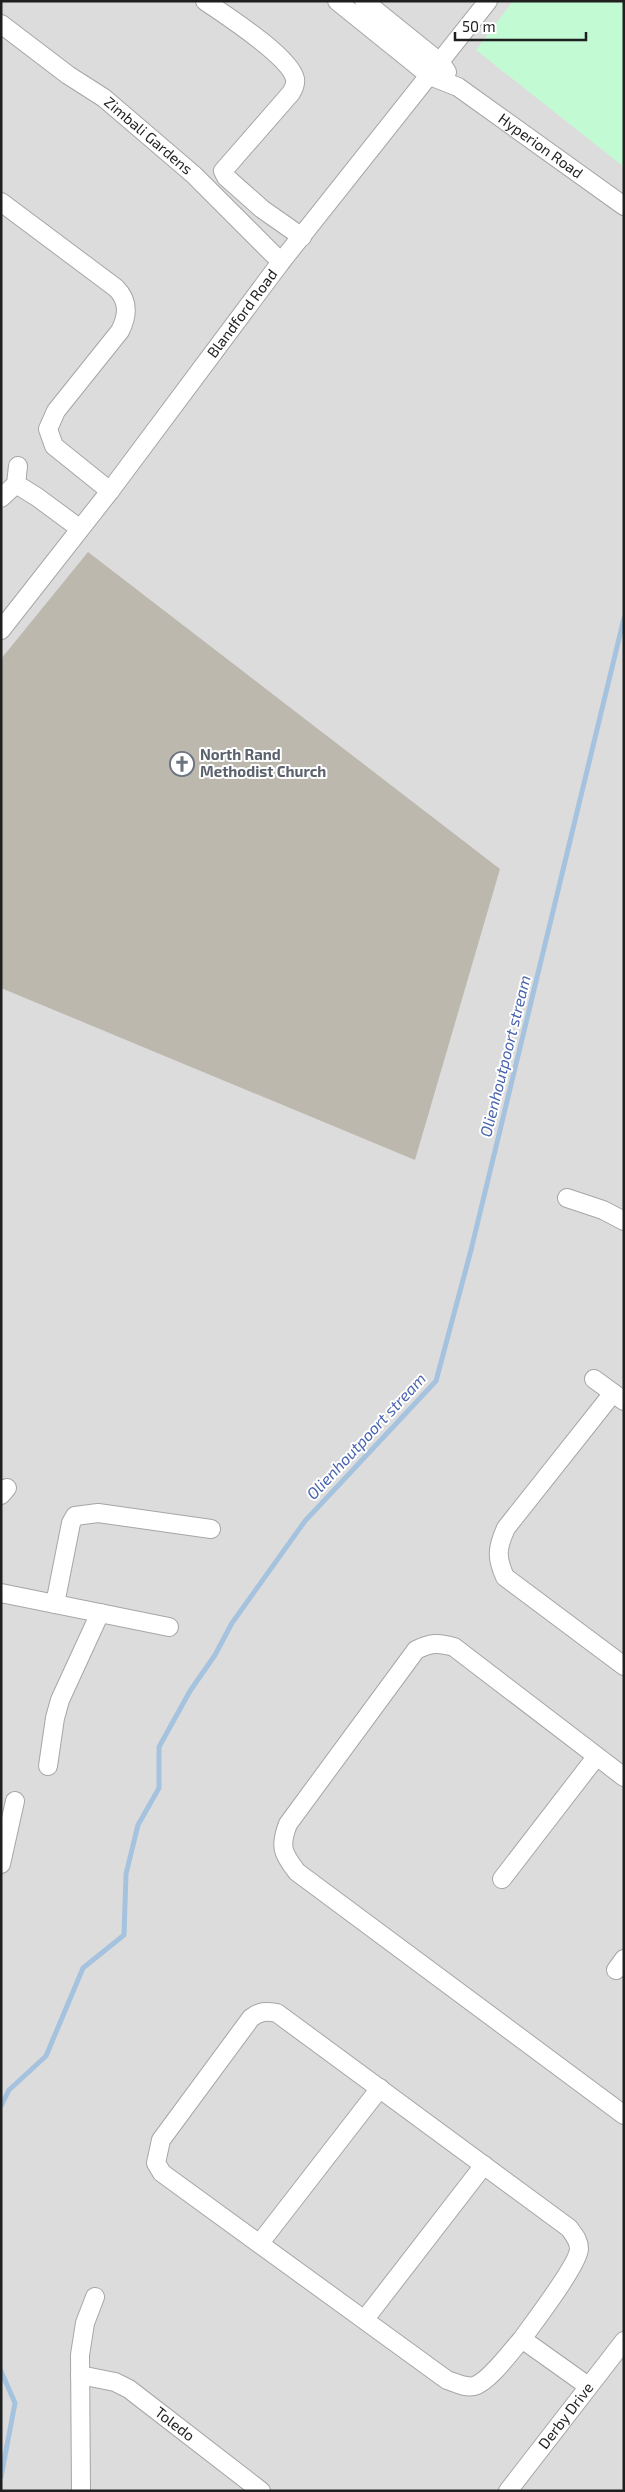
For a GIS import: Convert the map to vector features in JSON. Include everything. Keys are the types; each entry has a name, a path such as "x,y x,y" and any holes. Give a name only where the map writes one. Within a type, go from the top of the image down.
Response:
{"street":[{"path":"205,1 277,54 293,73 296,81 291,93 223,171 226,177 262,209 302,237"},
{"name":"Hyperion Road","path":"337,1 624,206"},
{"name":"Hyperion Road","path":"364,1 435,70"},
{"name":"Blandford Road","path":"1,630 79,528 110,491 282,262 488,1"},
{"name":"Zimbali Gardens","path":"1,24 68,75 104,98 194,175 282,262"},
{"path":"1,202 116,288 125,301 126,315 120,331 56,410 48,429 54,446 110,491"},
{"path":"1,498 16,484 18,466"},
{"path":"16,484 38,497 79,528"},
{"path":"567,1198 621,1213"},
{"path":"594,1379 618,1397 506,1528 499,1543 498,1562 505,1577 624,1666"},
{"path":"55,1604 70,1523 75,1516 98,1513 211,1529"},
{"path":"1,1593 169,1627"},
{"path":"48,1766 54,1718 60,1700 100,1613"},
{"path":"624,1777 454,1647 442,1643 430,1643 416,1650 288,1824 282,1840 285,1857 298,1872 624,2115"},
{"path":"502,1879 596,1757"},
{"path":"2,1862 15,1801"},
{"path":"267,2011 277,2013 484,2165 569,2228 578,2240 579,2251 572,2265 522,2339 484,2381 474,2386 460,2385 447,2380 260,2243 169,2180 156,2163 161,2140 250,2018 258,2013 267,2011"},
{"path":"260,2243 380,2088"},
{"path":"365,2319 484,2165"},
{"path":"81,2491 80,2375 82,2339 95,2297"},
{"path":"522,2339 588,2386"},
{"name":"Derby Drive","path":"508,2491 624,2341"},
{"name":"Toledo","path":"80,2375 115,2382 129,2389 261,2491"}],"shaded area":[{"path":"1,1 624,1 624,2491 1,2491"}],"green space":[{"path":"513,1 624,1 624,167 476,50"}],"building":[{"name":"North Rand Methodist Church","path":"88,552 500,869 415,1160 1,988 1,659"}],"waterway":[{"name":"Olienhoutpoort stream","path":"1,2106 9,2090 46,2056 83,1968 124,1935 126,1874 138,1825 159,1788 159,1747 190,1691 215,1655 232,1623 305,1521 436,1381 471,1250 624,618"},
{"name":"Olienhoutpoort stream","path":"1,2371 15,2403 1,2477"}],"place":[{"name":"North Rand Methodist Church","path":"182,764"}]}
